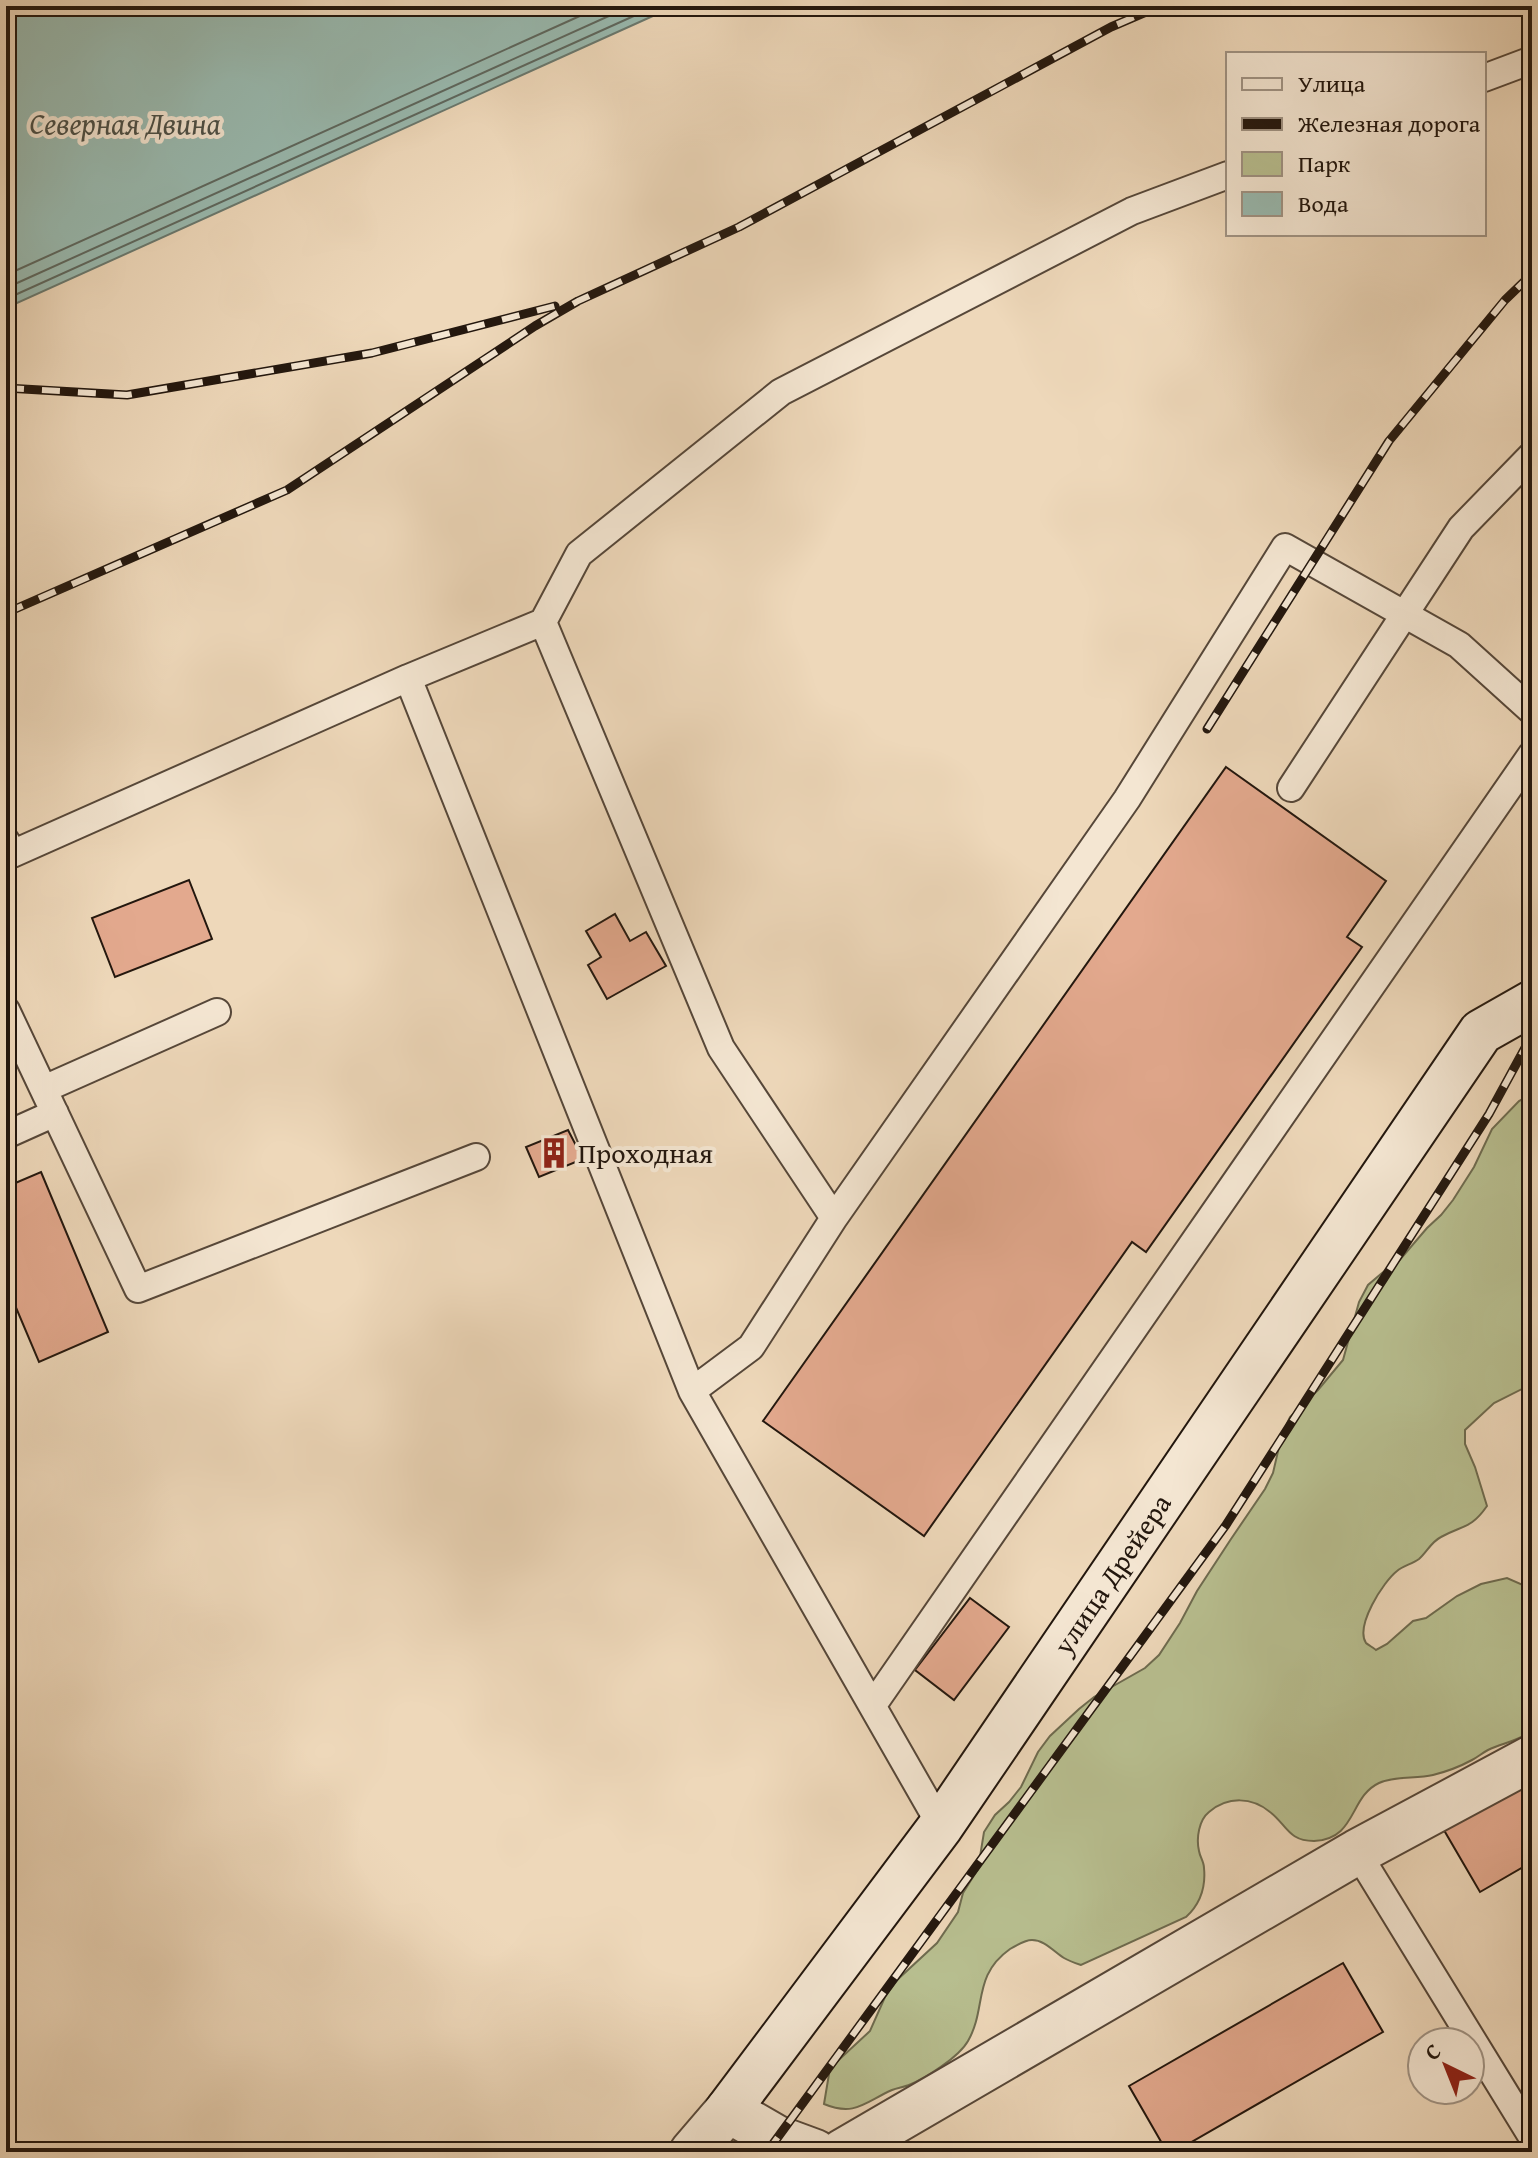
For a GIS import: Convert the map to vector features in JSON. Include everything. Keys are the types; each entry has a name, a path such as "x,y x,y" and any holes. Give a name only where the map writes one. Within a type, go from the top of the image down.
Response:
{"street":[{"name":"улица Дрейера","path":"692,2152 728,2110 941,1826 1481,1032 1532,1003"},
{"path":"842,2152 1357,1852 1532,1758"},
{"path":"728,2110 777,2138 815,2152"}],"lane":[{"path":"1486,77 1532,60"},
{"path":"8,851 543,622 579,554 781,392 1132,211 1226,176"},
{"path":"1291,788 1461,528 1532,455"},
{"path":"692,1391 751,1347 834,1218 1127,799 1285,547 1459,645 1532,711"},
{"path":"543,622 721,1048 834,1218"},
{"path":"408,678 692,1391 941,1826"},
{"path":"873,1705 1532,754"},
{"path":"6,1010 138,1289 476,1157"},
{"path":"44,1089 217,1012"},
{"path":"6,1135 55,1113"},
{"path":"1357,1852 1532,2137"}],"green space":[{"path":"1532,1094 1532,1384 1494,1403 1465,1430 1465,1444 1487,1506 1471,1523 1438,1539 1419,1559 1399,1569 1391,1577 1372,1605 1364,1635 1366,1643 1376,1650 1413,1621 1426,1618 1457,1596 1481,1584 1507,1578 1532,1589 1532,1731 1448,1771 1379,1783 1369,1789 1346,1825 1328,1839 1314,1841 1299,1838 1256,1803 1240,1800 1216,1807 1206,1815 1199,1830 1198,1846 1204,1866 1203,1889 1195,1907 1186,1917 1081,1965 1037,1941 1029,1940 1017,1945 998,1959 990,1970 974,2029 964,2047 950,2060 916,2082 860,2106 844,2109 824,2104 830,2068 870,2031 896,1981 937,1943 958,1912 963,1893 978,1869 984,1832 1021,1787 1038,1752 1079,1709 1145,1668 1159,1655 1197,1591 1265,1489 1290,1417 1343,1360 1359,1302 1368,1285 1398,1262 1441,1215 1474,1167 1492,1129 1519,1101"}],"water":[{"name":"Северная Двина","path":"6,6 675,6 6,308"}],"building":[{"path":"1226,767 1386,881 1347,937 1362,947 1146,1252 1132,1242 924,1536 763,1421"},
{"path":"189,880 212,939 115,977 92,918"},
{"path":"615,914 630,941 646,932 666,966 607,999 588,965 601,957 586,931"},
{"name":"Проходная","path":"568,1130 583,1159 539,1177 526,1147"},
{"path":"41,1172 108,1332 39,1362 6,1284 6,1187"},
{"path":"970,1598 1009,1627 954,1700 915,1670"},
{"path":"1532,1773 1532,1862 1480,1892 1441,1825"},
{"path":"1343,1963 1383,2032 1174,2152 1167,2152 1129,2086"}],"railway":[{"path":"6,613 287,490 535,326 578,301 739,227 1111,27 1160,6"},
{"path":"1207,729 1389,441 1505,300 1532,274"},
{"path":"6,388 127,395 372,353 555,306"},
{"path":"767,2152 1226,1525 1489,1114 1532,1035"}],"place":[{"name":"Проходная","path":"554,1153"}]}
